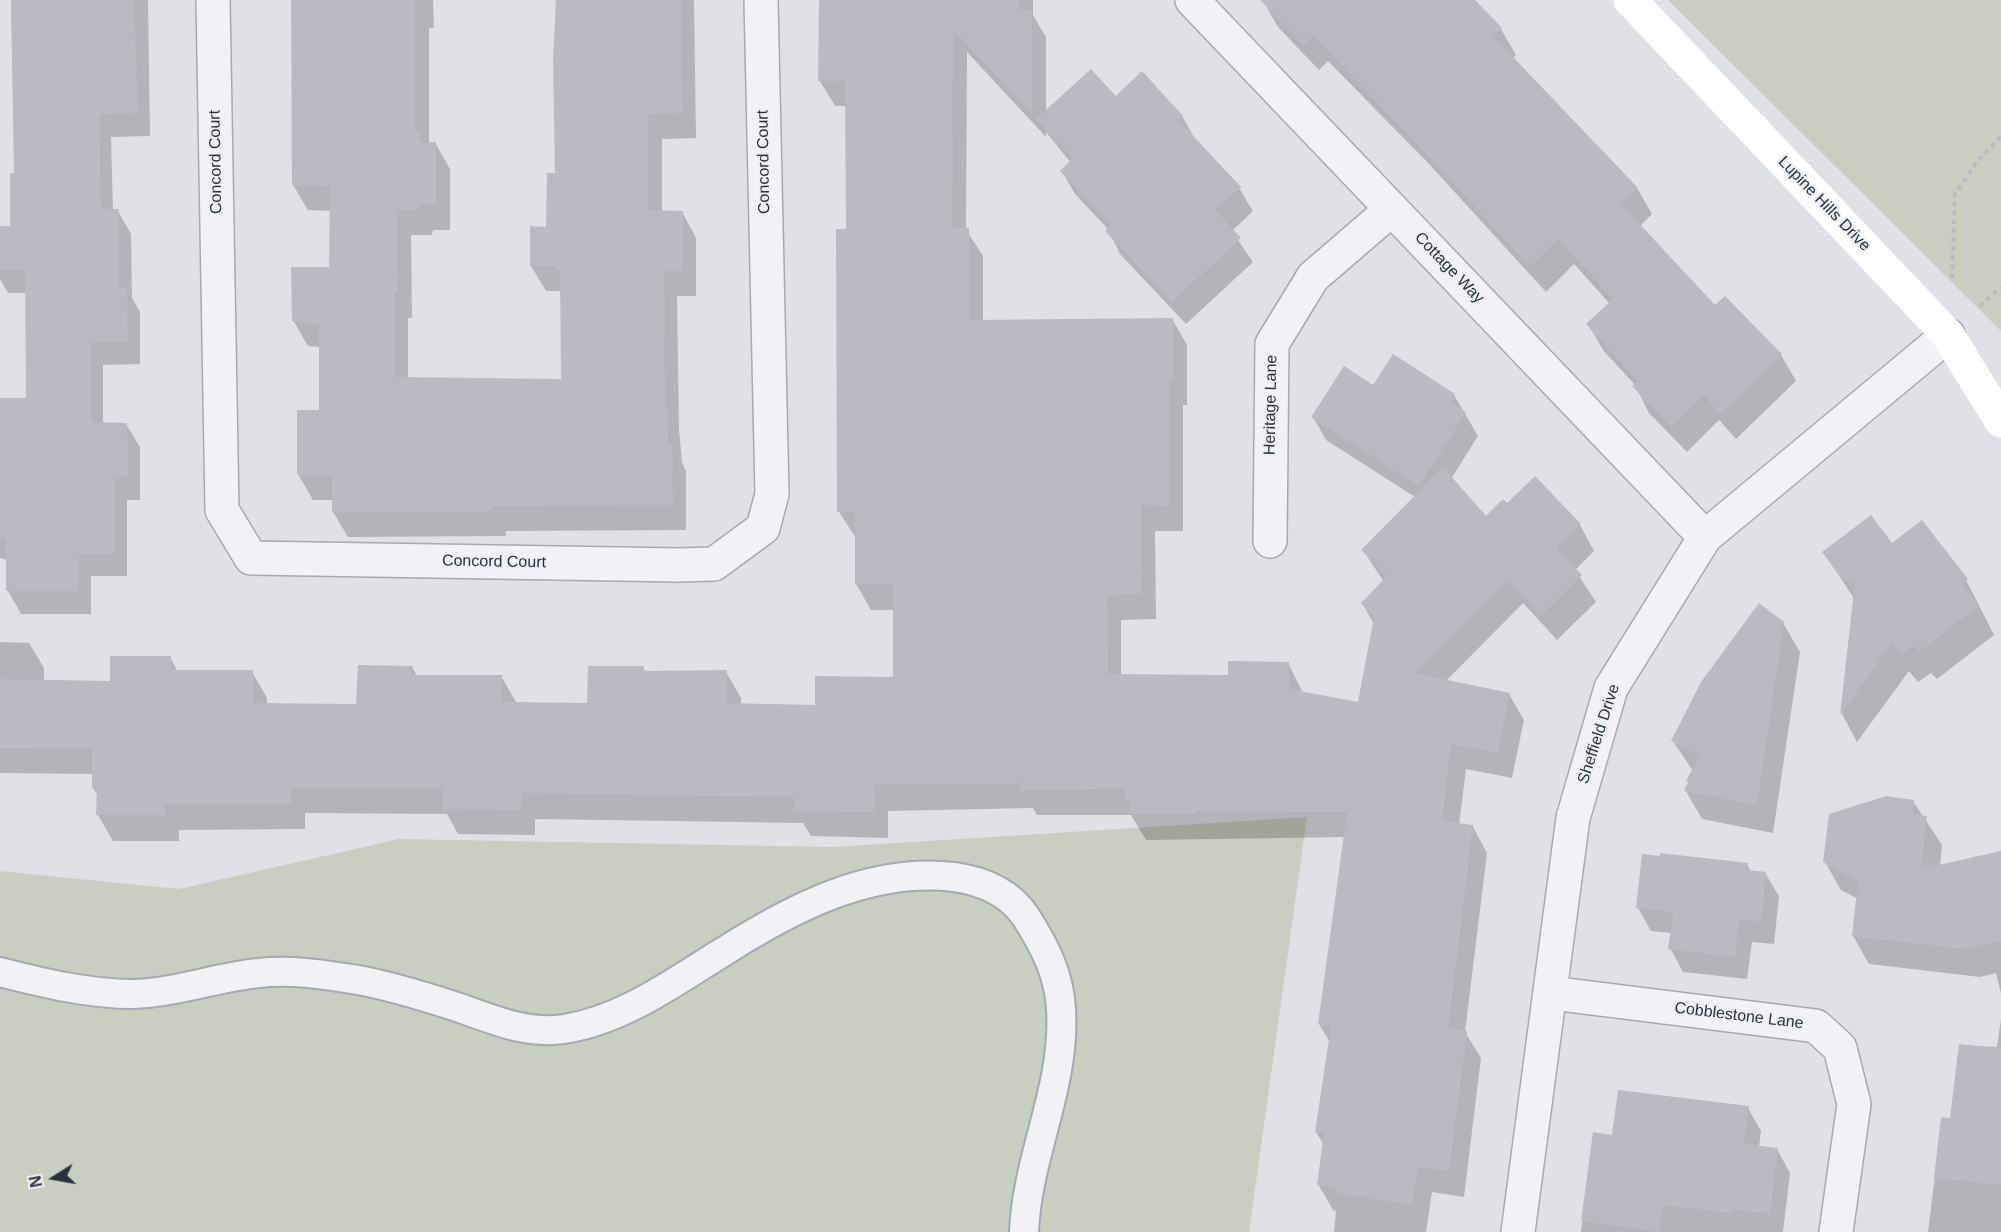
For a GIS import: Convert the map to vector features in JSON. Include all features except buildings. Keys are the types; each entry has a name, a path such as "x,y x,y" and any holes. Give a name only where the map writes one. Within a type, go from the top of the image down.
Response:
{"street":[{"name":"Concord Court","path":"213,0 222,510 251,558 679,565 714,564 763,528 772,494 760,0"},
{"name":"Cottage Way","path":"1192,0 1705,537"},
{"name":"Lupine Hills Drive","path":"1630,0 1948,335 2001,421"},
{"name":"Heritage Lane","path":"1270,541 1272,344 1313,277 1392,209"},
{"name":"Sheffield Drive","path":"1518,1232 1573,818 1611,688 1705,537 1948,335"},
{"name":"Cobblestone Lane","path":"1551,993 1816,1026 1840,1048 1854,1104 1836,1232"}],"lane":[{"path":"0,972 83,989 130,994 150,993 262,972 305,973 404,990 531,1030 564,1029 599,1020 645,1000 757,931 848,888 892,877 928,874 966,879 996,889 1020,907 1042,943 1059,979 1062,1012 1057,1080 1028,1186 1024,1232"}],"path":[{"path":"1948,335 1955,194 1977,162 2001,136"}],"green space":[{"path":"1668,0 2001,0 2001,331"},
{"path":"1307,817 1249,1232 0,1232 0,871 179,889 399,839 833,847"}]}
